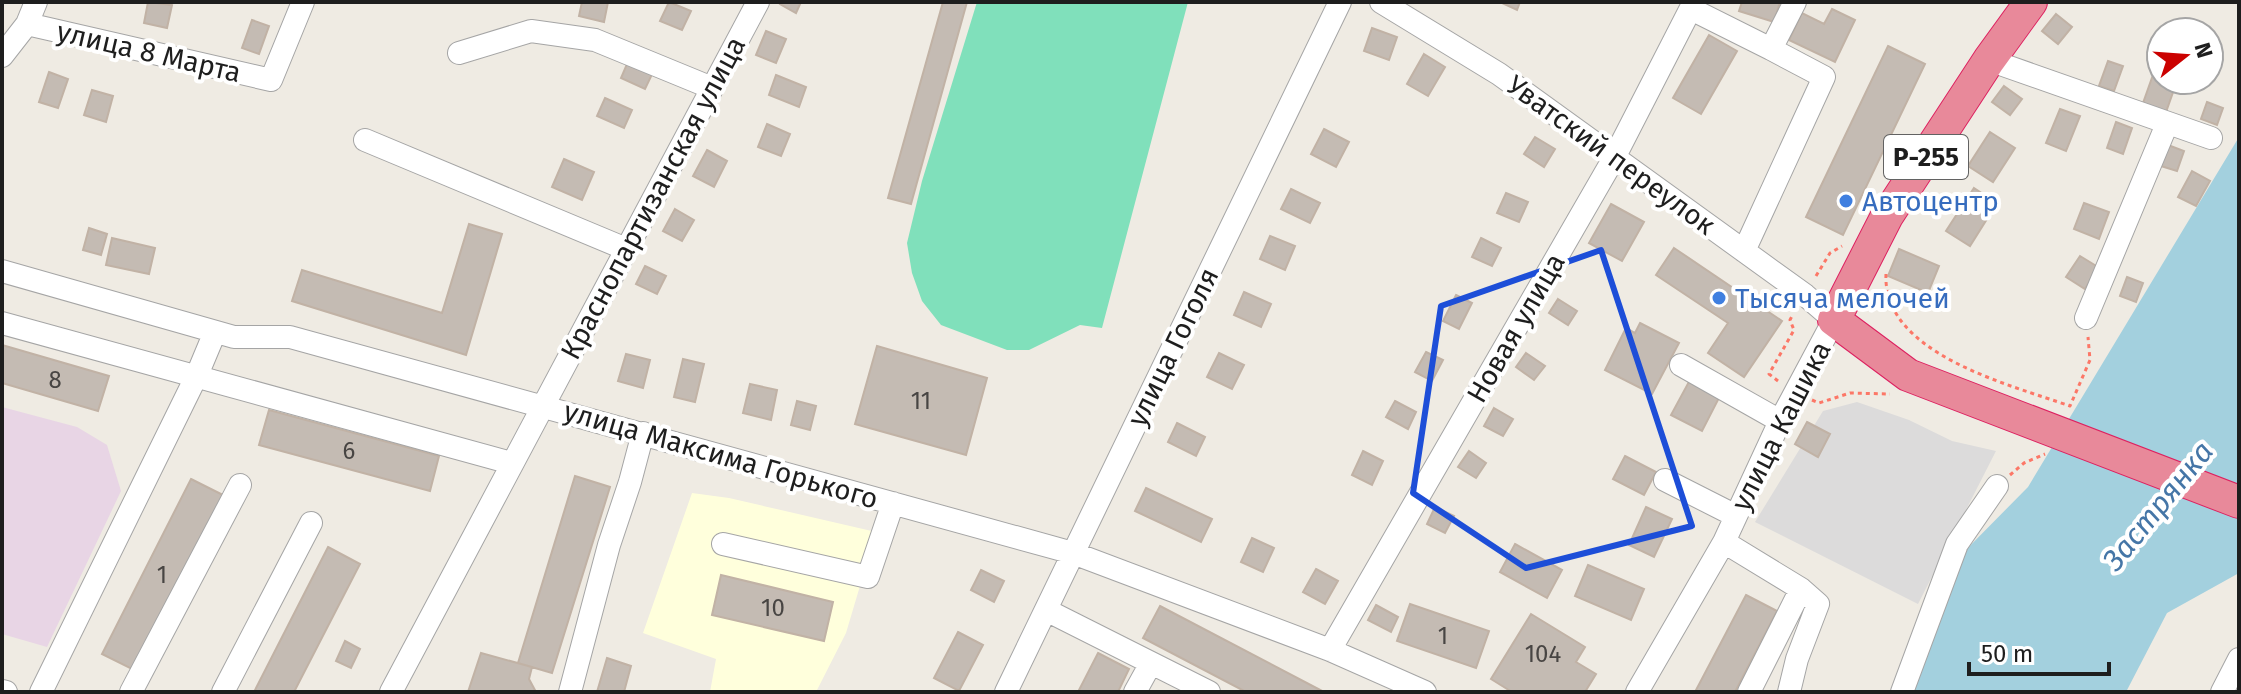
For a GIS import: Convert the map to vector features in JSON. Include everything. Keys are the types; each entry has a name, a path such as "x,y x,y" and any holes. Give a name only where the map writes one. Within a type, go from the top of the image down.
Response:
{"highway":[{"name":"улица Кашика","path":"1834,320 1887,216 1989,60 2031,2"},
{"path":"1834,320 1908,375 2239,502"}],"street":[{"path":"2,56 27,24 36,2"},
{"name":"улица 8 Марта","path":"27,24 271,80 303,2"},
{"name":"Краснопартизанская улица","path":"391,692 758,2"},
{"name":"улица Гоголя","path":"1006,692 1340,2"},
{"name":"Уватский переулок","path":"1381,2 1499,74 1834,320"},
{"path":"1771,49 1795,2"},
{"path":"1692,6 1824,77 1744,251"},
{"name":"Новая улица","path":"1330,650 1614,158 1692,6"},
{"path":"459,53 531,31 595,40 712,88"},
{"path":"1989,60 2211,138"},
{"path":"2086,318 2167,124"},
{"path":"365,140 626,249"},
{"name":"улица Максима Горького","path":"2,271 234,337 290,337 1073,553 1330,650 1386,684 1425,692"},
{"name":"улица Кашика","path":"1637,692 1724,542 1780,421 1834,320"},
{"path":"2,323 511,463"},
{"path":"41,692 197,375 215,332"},
{"path":"1681,365 1780,421"},
{"path":"570,692 643,433"},
{"path":"1665,480 1736,516"},
{"path":"131,692 240,485"},
{"path":"1902,692 1957,544 1997,486"},
{"path":"723,544 868,577 893,503"},
{"path":"223,692 311,523"},
{"path":"1724,542 1801,589 1818,604 1797,659 1789,692"},
{"path":"1749,692 1801,589"},
{"path":"1046,610 1209,692"},
{"path":"2222,692 2239,659"},
{"path":"1135,692 1151,663"}],"path":[{"path":"1871,245 1887,252 1885,290 1894,314 1919,342 1982,374 2070,406 2090,360 2086,318"},
{"path":"1771,377 1819,403 1850,393 1891,394"},
{"path":"2024,463 2052,451"}],"highlighted area":[{"path":"1601,250 1692,526 1526,568 1413,493 1441,306"}],"shaded area":[{"path":"1857,402 1909,420 1952,441 1996,451 1918,604 1755,522 1823,411"},
{"path":"2,407 77,427 107,445 121,491 47,647 2,634"},
{"path":"692,493 729,498 876,532 846,633 816,692 710,692 716,659 643,633"}],"green space":[{"path":"977,2 1188,2 1102,328 1080,325 1029,350 1007,350 941,325 922,301 912,273 907,243 922,181"}],"water":[{"name":"Застрянка","path":"2239,137 2239,573 2167,613 2126,692 1906,692 1950,566 2028,487"}],"building":[{"path":"148,2 172,5 167,28 144,23"},
{"path":"582,2 608,2 604,22 579,16"},
{"path":"669,2 691,11 682,30 660,21"},
{"path":"781,2 801,2 796,13"},
{"path":"943,2 967,2 911,204 888,198"},
{"path":"1500,2 1520,2 1517,10"},
{"path":"1742,2 1780,2 1774,22 1739,11"},
{"path":"1832,9 1855,20 1835,62 1789,40 1802,13 1824,24"},
{"path":"2056,14 2072,27 2058,44 2042,31"},
{"path":"252,20 269,26 259,54 242,48"},
{"path":"1372,28 1397,37 1389,60 1364,51"},
{"path":"766,31 786,39 776,63 756,55"},
{"path":"1709,35 1737,51 1701,114 1673,98"},
{"path":"1888,46 1925,64 1843,235 1806,217"},
{"path":"1424,54 1445,67 1428,96 1407,84"},
{"path":"630,57 655,68 645,89 621,78"},
{"path":"2108,61 2123,66 2114,91 2099,86"},
{"path":"49,72 68,79 58,108 39,102"},
{"path":"776,75 806,87 799,107 769,95"},
{"path":"2004,86 2022,99 2010,115 1992,102"},
{"path":"92,90 113,96 106,122 84,115"},
{"path":"2146,96 2172,96 2165,115 2142,106"},
{"path":"605,98 632,110 624,128 597,116"},
{"path":"2207,102 2223,108 2217,125 2201,119"},
{"path":"2060,109 2080,116 2066,151 2046,143"},
{"path":"2116,122 2132,128 2123,154 2107,148"},
{"path":"767,124 790,134 781,156 758,147"},
{"path":"1324,129 1349,142 1336,167 1311,154"},
{"path":"1990,132 2015,148 1993,182 1968,166"},
{"path":"1535,137 1555,149 1544,167 1524,154"},
{"path":"2168,145 2184,151 2177,171 2161,166"},
{"path":"707,150 727,161 714,187 693,176"},
{"path":"564,159 594,172 582,200 552,187"},
{"path":"2192,171 2210,181 2196,206 2178,197"},
{"path":"1974,188 1997,203 1970,246 1946,231"},
{"path":"1291,189 1320,203 1310,223 1281,209"},
{"path":"1506,193 1528,202 1519,222 1497,213"},
{"path":"2084,203 2109,212 2099,239 2074,229"},
{"path":"1611,204 1644,222 1622,261 1589,243"},
{"path":"675,209 694,220 682,241 663,231"},
{"path":"469,224 502,234 466,355 292,301 302,270 442,313"},
{"path":"89,228 107,234 101,255 83,250"},
{"path":"1270,236 1295,246 1285,270 1260,259"},
{"path":"112,238 155,248 149,274 106,265"},
{"path":"1481,238 1501,248 1492,266 1472,257"},
{"name":"Тысяча мелочей","path":"1674,248 1782,321 1744,377 1708,353 1728,323 1656,275"},
{"path":"1899,249 1939,266 1928,293 1888,276"},
{"path":"2080,256 2098,267 2085,289 2066,277"},
{"path":"645,266 666,276 657,294 636,284"},
{"path":"2127,277 2143,283 2136,302 2120,296"},
{"path":"1244,292 1271,304 1261,327 1234,315"},
{"path":"1456,295 1472,303 1459,329 1443,321"},
{"path":"1558,299 1577,311 1568,325 1549,313"},
{"path":"1640,323 1679,343 1652,394 1605,370 1626,328 1635,333"},
{"path":"2,345 109,376 98,411 2,383"},
{"path":"877,346 987,378 966,455 855,424"},
{"path":"1426,352 1443,360 1432,381 1415,372"},
{"path":"1219,353 1244,365 1232,389 1207,377"},
{"path":"1526,353 1545,366 1534,380 1516,367"},
{"path":"626,354 650,360 643,388 618,381"},
{"path":"683,359 704,364 695,402 674,397"},
{"path":"1691,378 1721,394 1702,431 1671,415"},
{"path":"750,384 777,390 771,420 743,413"},
{"path":"797,401 816,406 810,430 791,425"},
{"path":"1395,401 1416,412 1408,429 1386,417"},
{"path":"1494,408 1513,419 1503,436 1484,426"},
{"path":"269,410 439,456 430,491 259,445"},
{"path":"1807,422 1830,434 1818,457 1795,444"},
{"path":"1177,423 1205,437 1196,456 1168,442"},
{"path":"1363,451 1383,461 1372,485 1352,475"},
{"path":"1469,451 1486,463 1476,478 1458,467"},
{"path":"1625,456 1656,472 1644,495 1613,479"},
{"path":"575,476 610,487 552,673 518,663"},
{"path":"191,479 223,495 134,670 102,654"},
{"path":"1146,488 1212,519 1201,542 1135,511"},
{"path":"1435,507 1454,516 1445,533 1427,524"},
{"path":"1646,507 1672,519 1654,557 1629,545"},
{"path":"1252,538 1274,548 1263,572 1241,562"},
{"path":"1515,544 1562,570 1547,598 1500,572"},
{"path":"328,547 360,564 294,692 254,692"},
{"path":"1588,565 1644,589 1631,620 1575,596"},
{"path":"1316,569 1338,581 1325,604 1303,592"},
{"path":"981,570 1004,581 994,602 971,590"},
{"path":"721,575 833,602 824,641 712,615"},
{"path":"1746,595 1777,611 1735,692 1695,692"},
{"path":"1410,604 1489,631 1476,668 1397,641"},
{"path":"1376,605 1398,617 1391,632 1368,620"},
{"path":"1160,606 1324,692 1246,692 1143,638"},
{"path":"1531,614 1585,647 1576,662 1596,674 1585,692 1512,692 1491,679"},
{"path":"958,632 983,645 959,691 934,678"},
{"path":"345,641 360,649 351,668 336,661"},
{"path":"481,653 532,667 529,679 536,692 468,692"},
{"path":"1098,653 1129,669 1118,692 1078,692"},
{"path":"607,658 631,666 624,692 597,692"}],"place":[{"name":"Автоцентр","path":"1846,201"},
{"name":"Тысяча мелочей","path":"1719,298"}]}
